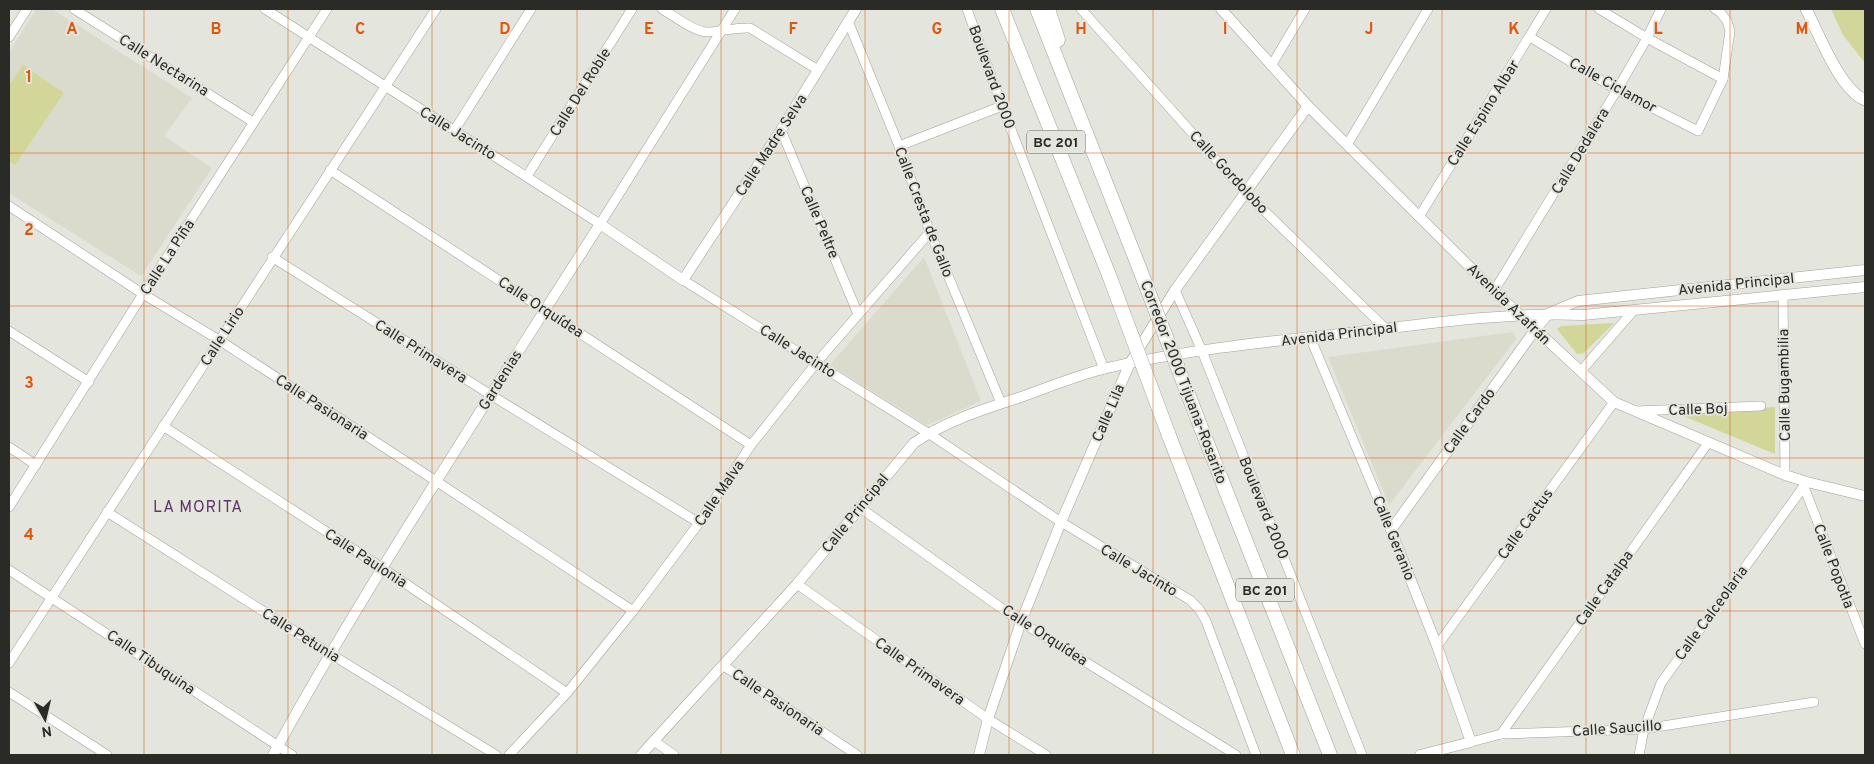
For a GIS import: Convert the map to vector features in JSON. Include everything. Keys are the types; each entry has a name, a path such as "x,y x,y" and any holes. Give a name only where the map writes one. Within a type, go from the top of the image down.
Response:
{"highway":[{"name":"Corredor 2000 Tijuana-Rosarito","path":"1002,9 1109,274 1292,755"},
{"name":"Corredor 2000 Tijuana-Rosarito","path":"1037,9 1330,755"},
{"path":"1048,9 1058,38 1062,70"}],"main road":[{"path":"1806,9 1840,77 1857,96 1865,100"}],"street":[{"path":"9,37 27,9"},
{"name":"Calle Nectarina","path":"74,9 254,122"},
{"name":"Calle Jacinto","path":"266,9 385,87 527,176 683,280 928,433 1061,522 1190,600 1206,621 1256,755"},
{"name":"Calle La Piña","path":"9,507 143,294 327,9"},
{"name":"Calle Lirio","path":"9,664 272,257 436,9"},
{"path":"454,131 532,9"},
{"name":"Calle Del Roble","path":"527,176 632,9"},
{"path":"662,9 698,30 706,32 737,27 750,28 818,70"},
{"name":"Gardenias","path":"275,751 329,653 381,567 735,9"},
{"name":"Calle Madre Selva","path":"683,280 781,130 856,9"},
{"name":"Boulevard 2000","path":"967,9 1002,106 1104,369"},
{"name":"Calle Gordolobo","path":"1081,9 1245,192 1385,328"},
{"name":"Avenida Azafrán","path":"1221,9 1308,106 1494,291 1614,402 1806,485 1865,496"},
{"path":"1271,66 1305,9"},
{"path":"1347,145 1428,9"},
{"name":"Calle Espino Albar","path":"1419,217 1546,9"},
{"path":"1599,9 1647,38 1723,79 1730,31 1727,21 1720,12 1714,9"},
{"name":"Calle Dedalera","path":"1494,291 1617,90 1647,38 1661,9"},
{"name":"Calle Cresta de Gallo","path":"848,21 899,146 930,232 1001,404"},
{"name":"Calle Ciclamor","path":"1530,37 1617,90 1698,131 1723,79"},
{"path":"899,146 1002,106"},
{"name":"Calle Lila","path":"978,755 988,719 1021,622 1061,522 1130,363 1175,290 1308,106"},
{"name":"Calle Peltre","path":"781,130 858,314"},
{"name":"Calle Orquídea","path":"330,170 751,445"},
{"name":"Calle Pasionaria","path":"9,206 436,481 632,611"},
{"name":"Calle Malva","path":"509,755 567,693 632,611 699,523 751,445 817,362 930,232"},
{"name":"Calle Primavera","path":"272,257 699,523"},
{"name":"Avenida Principal","path":"1549,313 1578,302 1865,270"},
{"name":"Avenida Principal","path":"1130,363 1202,351 1385,328 1549,313 1583,315 1865,287"},
{"name":"Boulevard 2000","path":"1175,290 1202,351 1362,755"},
{"name":"Calle Bugambilia","path":"1783,296 1785,475"},
{"path":"1581,371 1634,310"},
{"name":"Calle Cardo","path":"1391,530 1549,313"},
{"path":"9,331 89,382"},
{"name":"Calle Geranio","path":"1310,337 1391,530 1437,646 1471,742"},
{"name":"Calle Principal","path":"641,755 797,584 914,443 928,433 1001,404 1104,369 1130,363"},
{"name":"Calle Cactus","path":"1437,646 1614,402"},
{"name":"Calle Boj","path":"1636,412 1761,406"},
{"name":"Calle Paulonia","path":"163,426 381,567 567,693"},
{"name":"Calle Catalpa","path":"1501,734 1708,443"},
{"path":"9,447 36,465"},
{"name":"Calle Popotla","path":"1806,485 1865,644"},
{"name":"Calle Calceolaria","path":"1639,755 1644,728 1661,683 1806,485"},
{"name":"Calle Orquídea","path":"859,507 1021,622 1236,755"},
{"name":"Calle Petunia","path":"107,512 329,653 496,755"},
{"name":"Calle Tibuquina","path":"9,570 53,597 275,751 292,755"},
{"name":"Calle Primavera","path":"797,584 988,719 1046,755"},
{"name":"Calle Pasionaria","path":"724,666 857,755"},
{"path":"9,692 108,755"},
{"name":"Calle Saucillo","path":"1420,755 1501,734 1644,728 1814,702"},
{"path":"654,741 674,755"}],"shaded area":[{"path":"36,9 52,9 192,98 164,136 212,168 141,276 9,193 9,53"},
{"path":"924,257 981,401 927,425 830,365"},
{"path":"1513,332 1516,339 1389,505 1328,357"}],"green space":[{"path":"1831,9 1865,9 1865,63 1843,35"},
{"path":"23,65 64,93 15,165 9,161 9,85"},
{"path":"1614,323 1584,353 1577,354 1557,329 1561,326"},
{"path":"1775,407 1775,454 1676,413"}],"district":[{"name":"LA MORITA","path":"198,506"}]}
